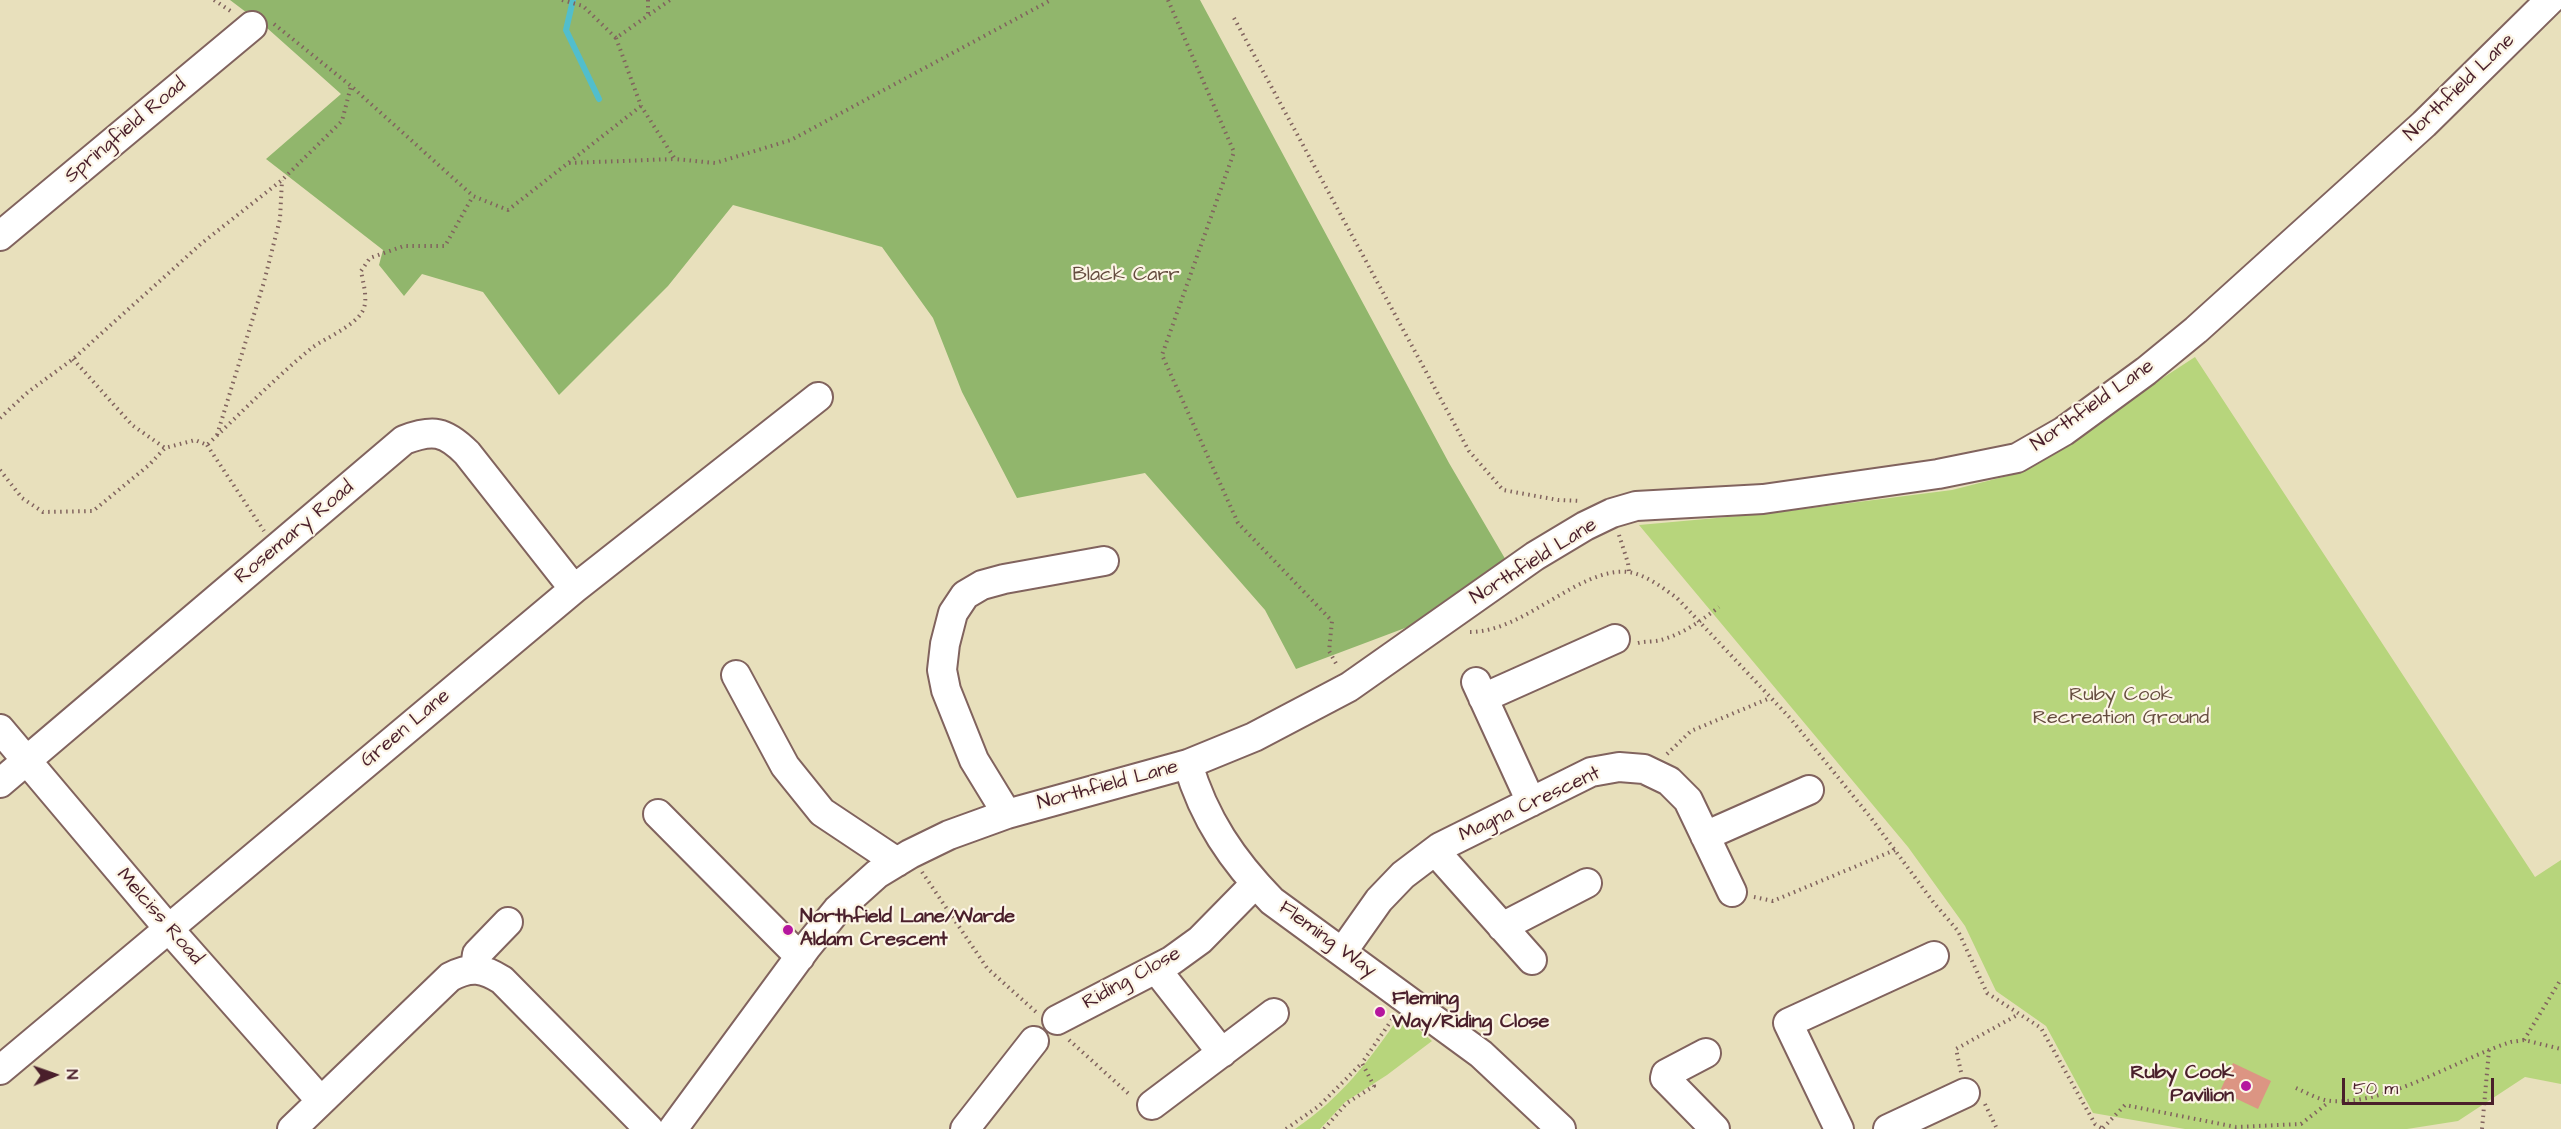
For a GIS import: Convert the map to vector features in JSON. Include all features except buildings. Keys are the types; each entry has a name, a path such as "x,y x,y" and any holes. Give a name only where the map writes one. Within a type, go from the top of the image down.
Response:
{"street":[{"name":"Northfield Lane","path":"673,1129 837,910 877,874 903,858 949,835 1007,814 1188,764 1254,737 1349,687 1535,556 1585,526 1612,513 1636,506 1763,500 1938,474 2017,458 2064,431 2146,371 2196,330 2424,124 2550,0"},
{"name":"Springfield Road","path":"0,236 252,26"},
{"name":"Green Lane","path":"0,1070 574,589 818,397"},
{"name":"Rosemary Road","path":"0,783 404,440 422,434 439,433 455,441 467,453 574,589"},
{"path":"1007,814 974,760 945,690 942,670 945,644 953,613 965,596 982,585 1104,561"},
{"path":"1531,801 1479,690 1615,639"},
{"path":"736,675 785,766 822,812 903,858"},
{"name":"Melciss Road","path":"0,729 168,928 321,1101"},
{"name":"Fleming Way","path":"1188,764 1198,798 1214,827 1255,884 1272,901 1481,1053 1562,1129"},
{"name":"Magna Crescent","path":"1343,951 1379,900 1403,875 1435,851 1468,832 1591,772 1619,767 1650,771 1669,780 1688,800 1732,892"},
{"path":"1706,836 1809,790"},
{"path":"658,814 800,957"},
{"path":"1435,851 1532,960"},
{"path":"1502,927 1587,883"},
{"name":"Riding Close","path":"1049,1028 1171,961 1200,940 1255,884"},
{"path":"475,968 477,954 508,922"},
{"path":"1839,1129 1788,1023 1934,956"},
{"path":"292,1129 450,977 475,968 488,971 502,980 649,1129"},
{"path":"1156,969 1222,1053"},
{"path":"1144,1103 1222,1053 1274,1013"},
{"path":"965,1129 1049,1028"},
{"path":"1706,1053 1666,1074 1665,1078 1715,1129"},
{"path":"1888,1129 1965,1093"}],"path":[{"path":"562,0 583,6 616,38 641,106 675,159"},
{"path":"648,0 648,15"},
{"path":"616,38 670,0"},
{"path":"568,163 675,159 715,163 791,140 1051,0"},
{"path":"1168,0 1234,152 1162,355 1238,523 1332,621 1329,651 1349,687"},
{"path":"1234,18 1470,451 1503,490 1558,500 1608,504 1629,572"},
{"path":"252,26 273,23 351,86 473,196 508,210 641,106"},
{"path":"0,418 28,392 73,359 202,243 282,180 342,121 351,86"},
{"path":"217,435 236,378 275,240 280,219 282,180"},
{"path":"207,445 315,346 338,333 362,312 365,297 361,271 370,258 404,246 445,246 473,196"},
{"path":"73,359 132,424 165,448"},
{"path":"0,470 22,498 43,512 93,511 149,465 165,448 195,440 207,445 276,549"},
{"path":"1615,639 1630,646 1649,640 1660,640 1699,623 1719,607"},
{"path":"1650,771 1691,731 1770,698"},
{"path":"1732,892 1773,901 1895,850"},
{"path":"903,858 987,968 1049,1028 1144,1103"},
{"path":"2524,1040 2561,979"},
{"path":"1286,1129 1318,1106 1362,1063 1406,998"},
{"path":"1965,1093 1956,1049 2019,1014"},
{"path":"2296,1088 2329,1101 2365,1098 2426,1078 2489,1050 2524,1040 2561,1049"},
{"path":"2482,1129 2489,1050"},
{"path":"1324,1129 1347,1103 1374,1086 1362,1063"},
{"path":"2103,1128 2125,1105 2236,1127 2301,1124 2329,1101"}],"green space":[{"name":"Black Carr","path":"230,0 1200,0 1449,463 1507,562 1413,625 1296,669 1265,610 1145,473 1017,498 962,392 933,318 882,247 733,205 668,286 559,395 483,292 422,274 404,296 379,265 383,250 266,159 341,94 267,28"},
{"name":"Ruby Cook Recreation Ground","path":"2195,357 2535,877 2561,860 2561,1084 2525,1077 2458,1121 2407,1129 2185,1129 2093,1113 2046,1026 1996,991 1965,926 1908,847 1639,525 1772,513 1952,490 2015,474"},
{"path":"1401,1014 1432,1041 1387,1075 1345,1102 1320,1129 1295,1129 1327,1104 1354,1077"}],"waterway":[{"path":"573,0 566,30 599,99"}],"place":[{"name":"Northfield Lane/Warde Aldam Crescent","path":"788,930"},
{"name":"Fleming Way/Riding Close","path":"1380,1012"},
{"name":"Ruby Cook Pavilion","path":"2246,1086"}]}
